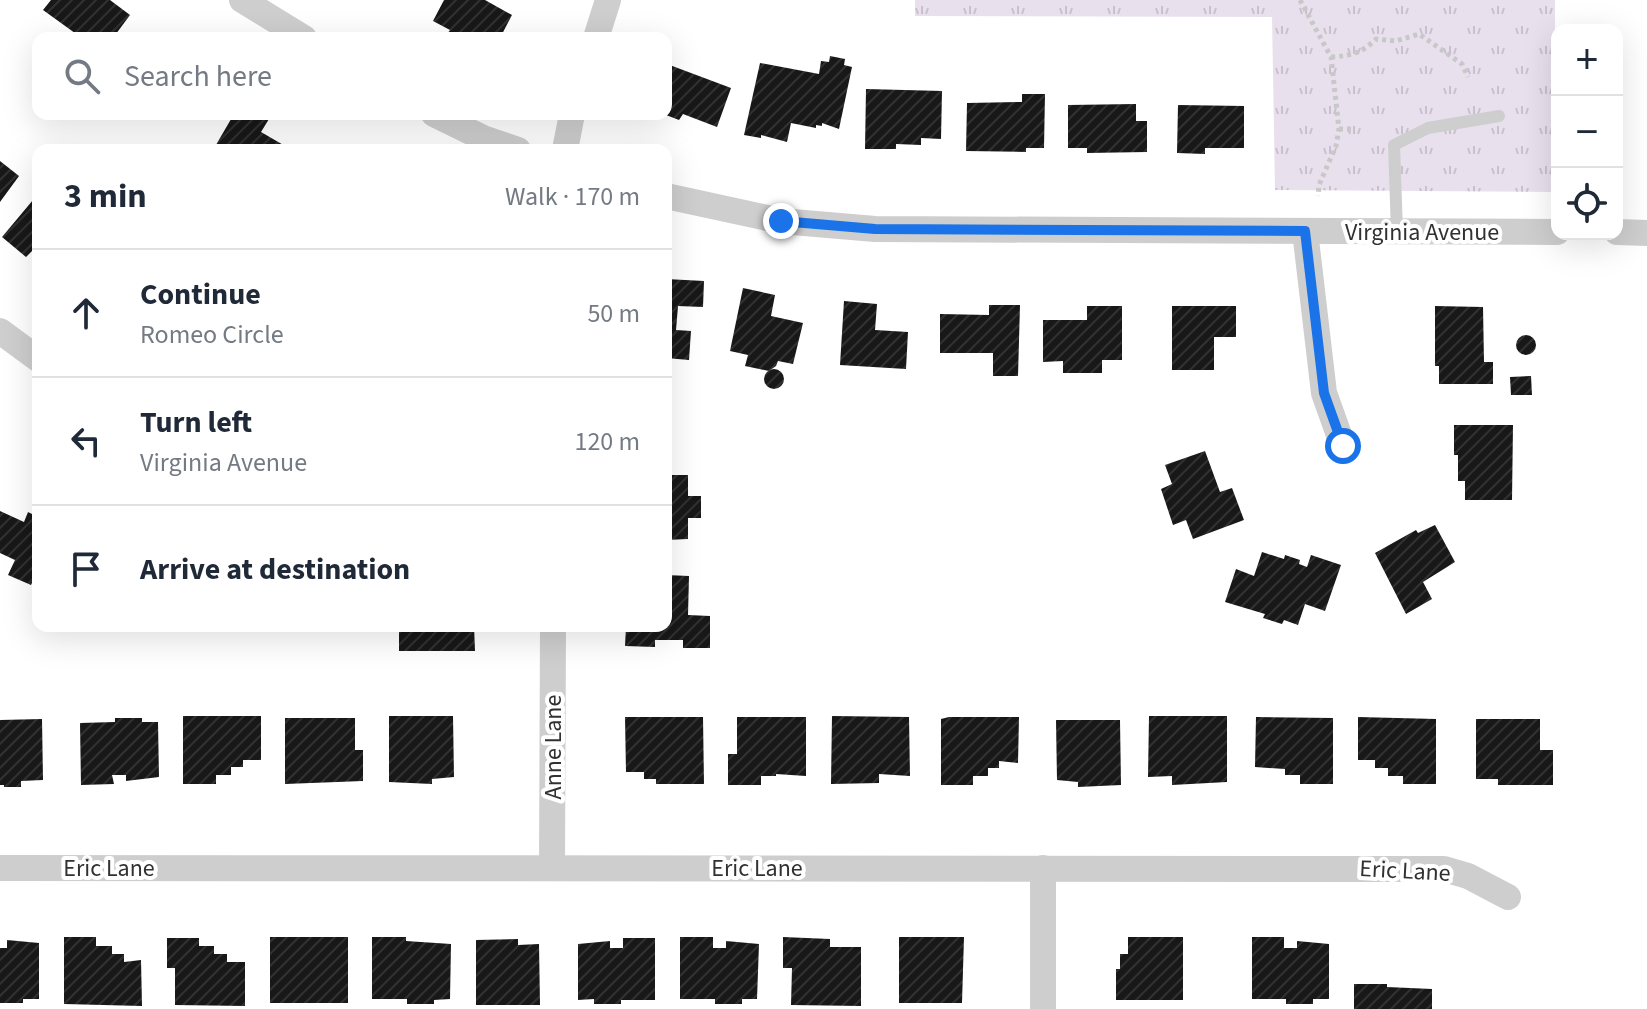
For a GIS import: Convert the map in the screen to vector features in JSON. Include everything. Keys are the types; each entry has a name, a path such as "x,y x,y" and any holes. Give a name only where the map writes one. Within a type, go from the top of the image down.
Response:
{"street":[{"path":"242,0 294,32"},
{"path":"598,32 608,0"},
{"path":"446,120 500,144"},
{"path":"566,144 571,120"},
{"name":"Virginia Avenue","path":"672,197 781,221 875,229 1551,232"},
{"path":"1305,231 1324,393 1343,446"},
{"path":"1623,232 1647,233"},
{"path":"0,331 32,355"},
{"name":"Anne Lane","path":"552,867 553,632"},
{"name":"Eric Lane","path":"0,868 1444,869 1468,876 1508,897"},
{"path":"1043,868 1043,1009"}],"lane":[{"path":"1397,232 1394,145 1428,128 1499,116"}],"path":[{"path":"1300,0 1331,57 1339,129 1318,196"},
{"path":"1331,57 1348,56 1365,50 1376,39 1396,41 1419,34 1462,64 1468,77"},
{"path":"1339,129 1355,129"}],"green space":[{"path":"915,0 1555,0 1555,24 1551,24 1551,192 1275,190 1272,17 915,16"}],"building":[{"path":"51,0 110,0 130,15 117,32 73,32 43,10"},
{"path":"444,0 485,0 512,15 503,32 448,32 450,30 433,21"},
{"path":"830,56 845,59 844,65 852,67 839,129 822,123 816,128 791,123 787,142 761,135 761,138 744,135 760,63 819,74 821,61 829,62"},
{"path":"672,66 731,88 717,127 683,114 679,120 672,117"},
{"path":"866,89 942,91 941,139 921,138 921,145 896,144 896,149 865,149"},
{"path":"1022,94 1045,94 1044,148 1026,148 1026,152 966,151 967,103 1022,102"},
{"path":"1136,104 1136,121 1147,121 1147,152 1087,153 1087,148 1068,148 1068,105"},
{"path":"1178,105 1244,106 1244,148 1205,148 1205,154 1177,153"},
{"path":"230,120 268,120 261,132 282,144 216,144"},
{"path":"0,161 19,176 0,202"},
{"path":"32,201 32,251 26,257 2,237"},
{"path":"672,279 704,281 703,307 678,306 676,330 691,331 689,360 672,359"},
{"path":"743,288 775,295 771,316 803,323 793,364 778,361 769,371 745,366 748,355 730,351"},
{"path":"844,301 877,304 875,330 908,332 906,369 840,365"},
{"path":"989,305 1020,305 1018,376 993,376 993,353 940,353 940,314 989,315"},
{"path":"1087,306 1122,306 1122,360 1102,360 1102,373 1063,373 1063,361 1043,362 1043,320 1087,320"},
{"path":"1172,306 1236,306 1236,337 1214,337 1214,370 1172,370"},
{"path":"1435,306 1483,307 1484,362 1493,362 1493,384 1439,384 1439,366 1435,366"},
{"path":"1526,335 1533,338 1536,345 1533,352 1526,355 1519,352 1516,345 1519,338"},
{"path":"774,369 781,372 784,379 781,386 774,389 767,386 764,379 767,372"},
{"path":"1531,376 1532,395 1511,395 1510,377"},
{"path":"1454,425 1513,425 1512,500 1465,500 1465,481 1458,481 1458,455 1454,455"},
{"path":"1205,451 1220,492 1232,488 1244,520 1193,539 1186,520 1173,525 1161,489 1172,484 1165,465"},
{"path":"672,475 688,475 688,496 701,496 701,518 688,518 688,539 672,540"},
{"path":"0,511 24,522 28,512 32,514 31,585 8,575 15,560 0,553"},
{"path":"1435,525 1455,562 1423,582 1432,599 1406,614 1375,553 1416,530 1418,533"},
{"path":"1262,552 1300,560 1299,564 1307,567 1311,555 1341,565 1325,611 1305,604 1298,625 1284,620 1282,624 1263,618 1265,614 1225,602 1236,569 1254,576"},
{"path":"672,575 689,576 688,615 710,616 710,648 683,648 683,640 655,640 655,647 625,646 626,632 672,632"},
{"path":"399,632 474,632 475,651 399,651"},
{"path":"183,716 261,716 261,760 243,760 243,767 231,767 231,775 216,775 216,784 183,784"},
{"path":"389,716 453,716 454,777 432,779 432,784 389,782"},
{"path":"832,716 909,717 910,776 879,774 879,783 831,784"},
{"path":"1149,716 1227,716 1227,782 1172,785 1172,776 1148,777"},
{"path":"625,717 703,717 704,784 656,784 656,779 644,779 644,772 626,772"},
{"path":"737,717 806,717 806,776 776,774 761,776 761,785 728,785 728,754 737,754"},
{"path":"1019,717 1018,763 999,761 999,768 988,768 988,776 973,776 973,785 941,785 941,719"},
{"path":"1256,717 1333,718 1333,784 1300,784 1300,775 1285,775 1285,769 1255,767"},
{"path":"1358,717 1436,719 1436,784 1403,784 1403,776 1388,776 1388,768 1375,768 1375,760 1358,760"},
{"path":"115,718 142,718 142,722 158,722 159,777 126,781 126,775 112,775 114,784 81,785 80,723 115,722"},
{"path":"285,718 355,718 355,750 363,750 363,781 285,784"},
{"path":"42,719 43,780 21,781 21,787 0,785 0,720"},
{"path":"1476,719 1540,719 1540,750 1553,750 1553,785 1498,785 1498,779 1476,779"},
{"path":"1056,720 1120,720 1121,785 1078,787 1078,782 1057,780"},
{"path":"64,937 96,937 96,946 112,946 112,954 124,954 124,962 141,960 142,1006 64,1004"},
{"path":"270,937 348,937 348,1003 270,1003"},
{"path":"372,937 406,937 406,941 451,944 450,999 434,1000 434,1004 407,1004 407,999 372,999"},
{"path":"680,937 713,937 713,948 726,948 726,941 759,944 757,999 742,999 742,1004 715,1004 715,999 680,999"},
{"path":"783,937 830,939 830,947 861,947 861,1006 791,1005 792,968 783,968"},
{"path":"899,937 964,937 962,1003 899,1003"},
{"path":"1128,937 1183,937 1183,1000 1116,1000 1116,969 1120,969 1120,954 1128,954"},
{"path":"1252,937 1284,937 1284,948 1297,948 1297,941 1329,944 1329,999 1313,999 1313,1004 1286,1004 1286,999 1252,999"},
{"path":"167,938 199,938 199,946 214,946 214,954 227,954 227,962 245,962 245,1006 175,1005 175,968 167,968"},
{"path":"623,938 655,938 655,1000 594,1004 594,999 578,1000 578,944 610,941 610,948 623,948"},
{"path":"518,939 518,945 539,944 540,1005 476,1005 476,940"},
{"path":"7,940 39,943 39,999 0,1003 0,948 7,948"},
{"path":"1354,984 1432,989 1432,1009 1354,1009"}],"route":[{"path":"781,221 875,229 1305,231 1324,393 1343,446"}]}
